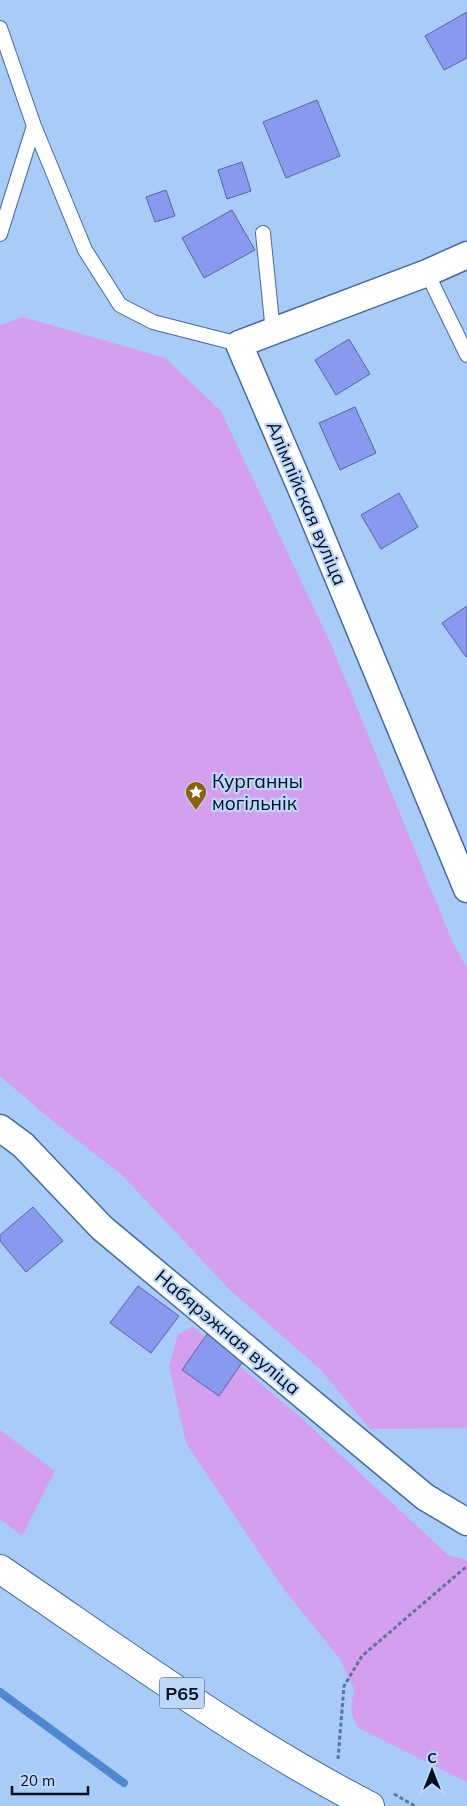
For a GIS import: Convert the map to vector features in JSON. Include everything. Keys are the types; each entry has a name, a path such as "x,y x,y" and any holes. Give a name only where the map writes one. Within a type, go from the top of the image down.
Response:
{"main road":[{"name":"Р65","path":"0,1569 188,1697 339,1790 370,1806"}],"street":[{"path":"239,344 427,273 467,254"},
{"name":"Алімпійская вуліца","path":"239,344 309,507 467,890"},
{"name":"Набярэжная вуліца","path":"0,1128 23,1145 102,1228 425,1498 467,1522"}],"lane":[{"path":"0,28 34,126 85,250 120,305 153,322 239,344"},
{"path":"0,234 34,126"},
{"path":"263,234 273,332"},
{"path":"427,273 467,355"}],"path":[{"path":"338,1764 344,1686 362,1656 467,1566"}],"shaded area":[{"path":"23,317 165,358 221,411 333,649 452,941 467,968 467,1428 370,1429 321,1370 230,1290 122,1175 49,1118 0,1076 0,325"},
{"path":"193,1327 299,1416 448,1555 467,1560 467,1782 359,1728 351,1710 354,1689 340,1659 283,1588 186,1443 169,1366 178,1334"},
{"path":"0,1430 55,1471 22,1536 0,1519"}],"building":[{"path":"467,12 467,58 444,70 425,36"},
{"path":"317,100 340,156 286,178 263,122"},
{"path":"242,162 251,191 227,199 218,170"},
{"path":"166,190 175,216 155,222 146,197"},
{"path":"232,210 255,250 204,278 182,238"},
{"path":"349,339 370,374 336,395 315,360"},
{"path":"355,407 376,453 340,470 319,423"},
{"path":"399,493 418,527 381,549 361,515"},
{"path":"467,606 467,656 466,657 442,623"},
{"path":"33,1207 63,1241 26,1272 0,1241 0,1235"},
{"path":"138,1286 179,1316 151,1353 110,1323"},
{"path":"207,1334 244,1360 219,1396 182,1370"}],"waterway":[{"path":"0,1692 124,1783"}],"place":[{"name":"Курганны могільнік","path":"196,811"}]}
